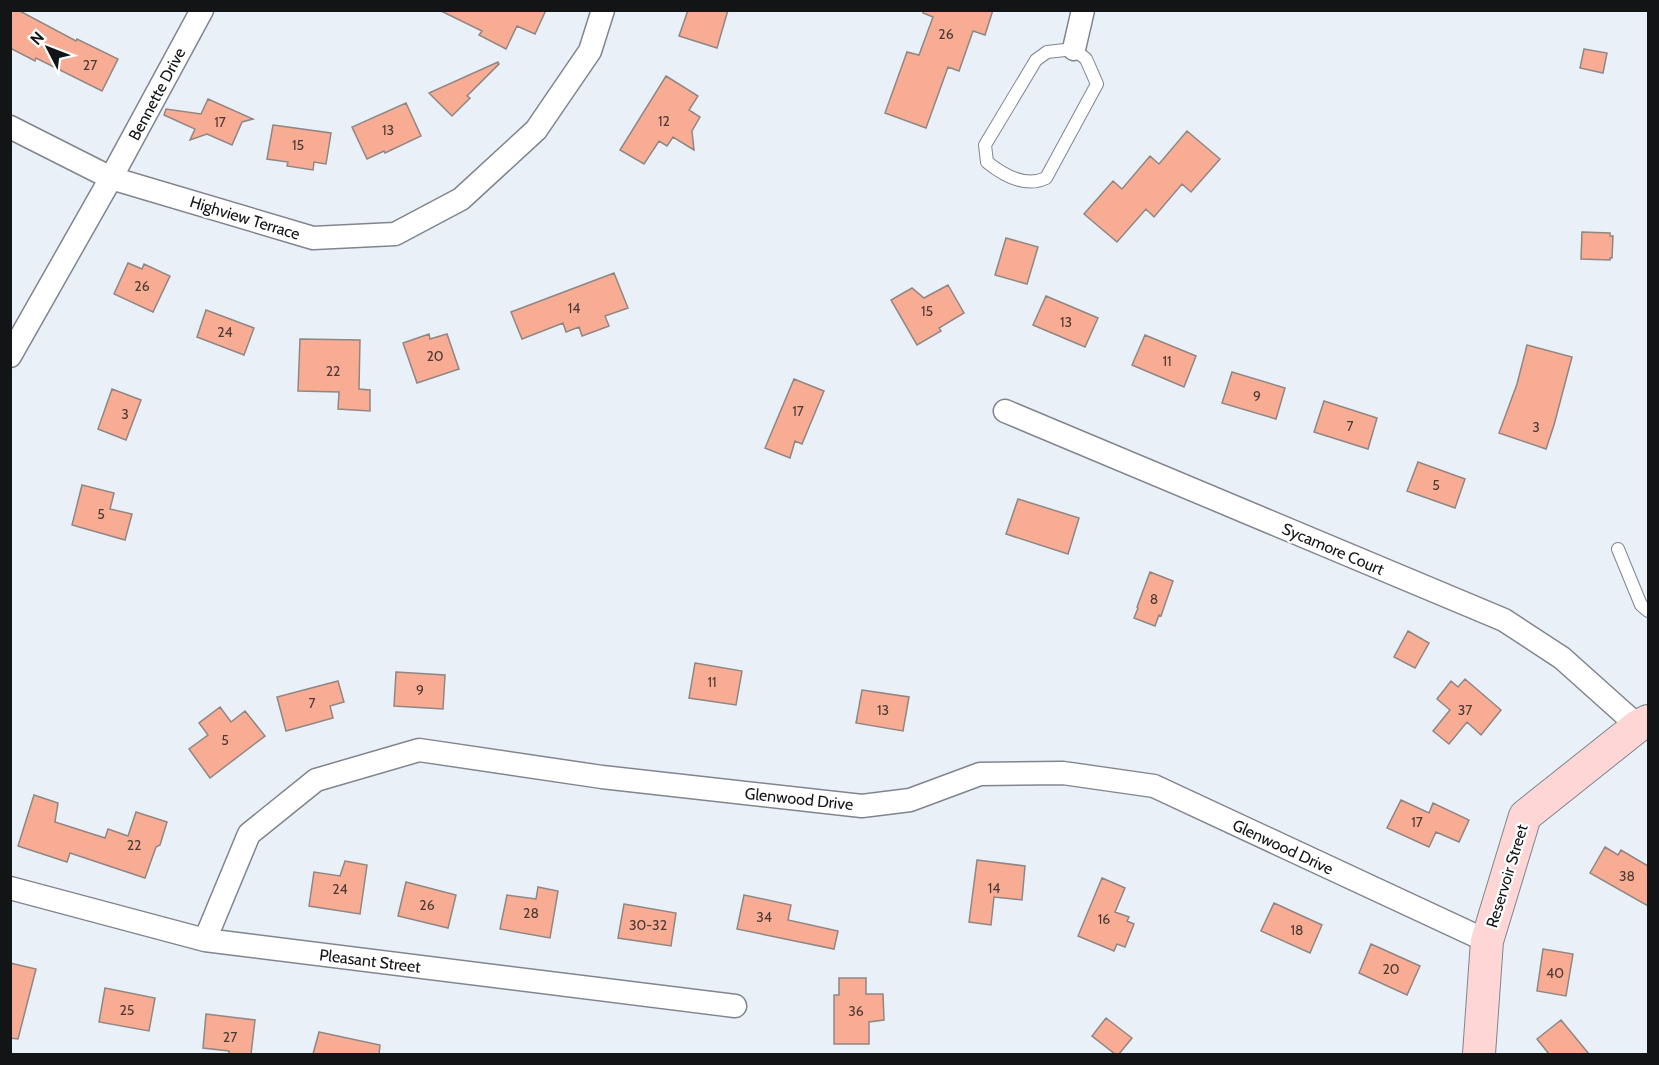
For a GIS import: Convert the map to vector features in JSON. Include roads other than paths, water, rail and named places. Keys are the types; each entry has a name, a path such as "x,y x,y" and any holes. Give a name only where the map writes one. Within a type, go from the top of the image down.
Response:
{"street":[{"name":"Bennette Drive","path":"10,356 111,178 202,10"},
{"name":"Highview Terrace","path":"10,127 111,178 313,238 395,234 461,199 536,130 590,51 603,10"},
{"path":"1074,49 1083,10"},
{"name":"Sycamore Court","path":"1005,411 1504,620 1562,658 1643,723"},
{"name":"Reservoir Street","path":"1479,1054 1487,941 1525,816 1643,723"},
{"name":"Glenwood Drive","path":"205,940 249,834 316,780 419,750 602,777 862,806 910,800 980,774 1064,773 1154,786 1487,941"},
{"name":"Pleasant Street","path":"10,888 205,940 735,1006"}],"lane":[{"path":"1074,49 1086,59 1097,84 1046,178 1037,183 1006,177 987,162 985,145 1036,60 1047,52 1074,49"},
{"path":"1618,549 1641,605 1648,611"}]}
